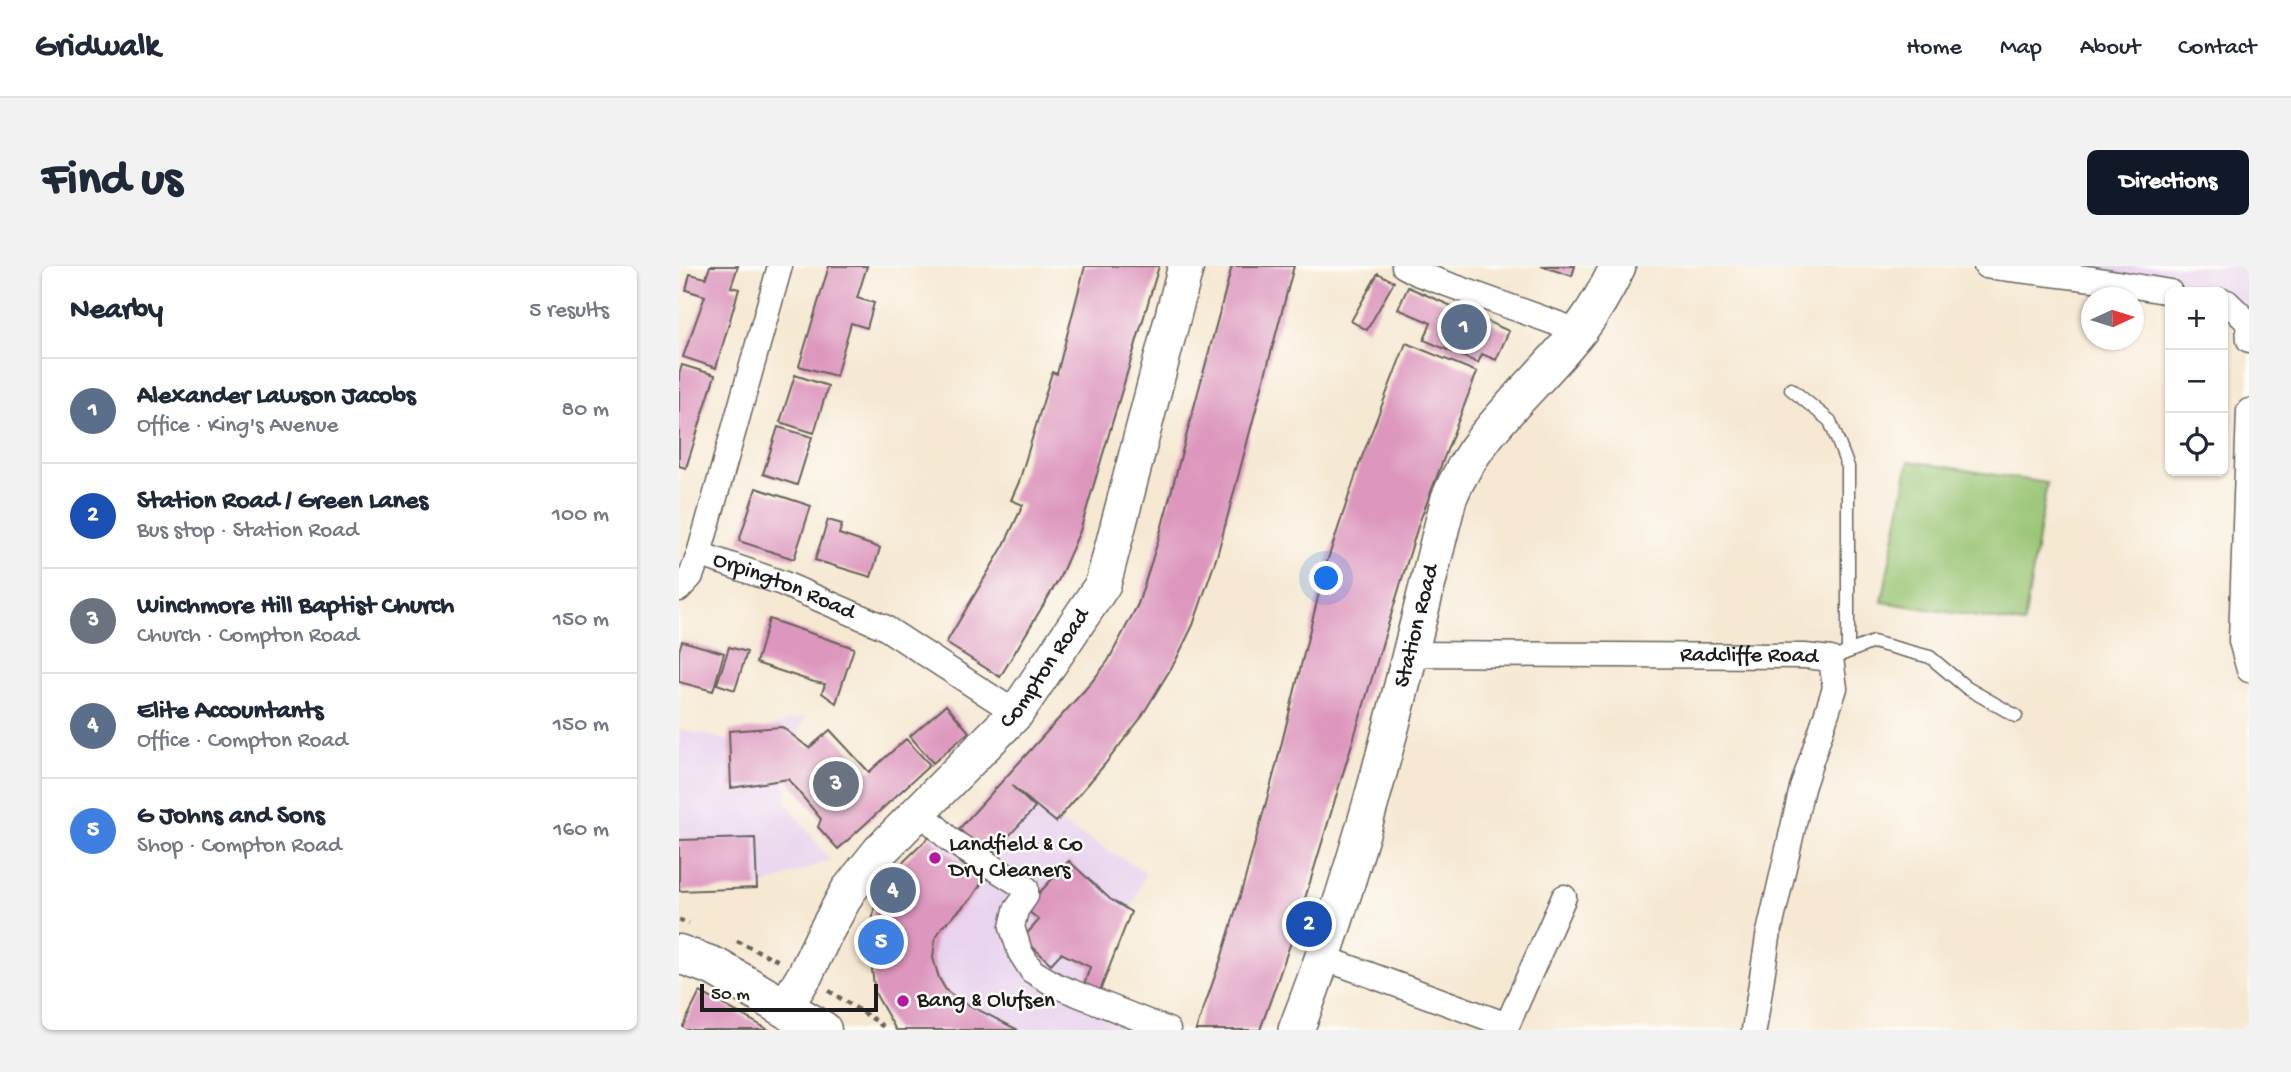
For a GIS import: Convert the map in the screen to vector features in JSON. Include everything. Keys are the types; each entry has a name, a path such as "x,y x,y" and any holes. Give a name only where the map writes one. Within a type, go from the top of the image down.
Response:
{"main road":[{"path":"682,961 715,967 822,1030"}],"street":[{"name":"Orpington Road","path":"780,266 699,554 782,583 884,627 1016,713"},
{"name":"Compton Road","path":"785,1007 805,975 848,891 880,851 1016,713 1103,584 1186,266"},
{"path":"1403,266 1444,274 1578,331"},
{"name":"Station Road","path":"1296,1030 1324,958 1395,719 1449,498 1459,474 1498,421 1578,331 1602,299 1618,266"},
{"path":"1986,266 2165,291"},
{"path":"2228,303 2248,322 2249,340"},
{"path":"2249,411 2241,641 2249,670"},
{"path":"679,589 691,576 699,554"},
{"name":"Radcliffe Road","path":"1409,654 1840,656 1835,688 1802,788 1768,937 1754,1030"},
{"path":"920,811 950,840 1026,888 1026,896 1016,910 1011,927 1020,952 1032,971 1057,986 1168,1030"},
{"path":"1324,958 1506,1028 1564,897"}],"lane":[{"path":"1791,389 1830,421 1848,467 1840,656 1873,642 1930,657 1967,688 2016,716"}],"path":[{"path":"827,989 885,1030"}],"shaded area":[{"path":"2058,266 2249,266 2249,304 2228,300 2228,287 2165,287"},
{"path":"805,716 788,767 786,802 830,860 757,888 679,891 679,729 727,740"},
{"path":"1035,808 1146,872 1096,1001 1148,1030 895,1030 883,1013 875,993 871,962 869,945 878,886 947,821 989,857"}],"green space":[{"path":"1909,461 2047,483 2024,624 1882,602"}],"building":[{"path":"710,266 738,266 731,287 739,289 716,368 683,357 705,296 686,290 690,274 706,278"},
{"path":"829,266 867,266 857,298 874,303 867,328 851,323 836,376 799,366"},
{"path":"1085,266 1159,266 1080,531 1059,579 1000,677 946,643 1004,545 1023,505 1011,500 1019,482 1052,372 1057,374"},
{"path":"1232,266 1294,266 1217,556 1193,625 1176,660 1140,719 1056,822 1012,786 1035,808 989,857 959,829 1090,684 1108,661 1138,604 1158,541"},
{"path":"1541,266 1575,266 1572,276"},
{"path":"1378,273 1394,282 1367,330 1351,321"},
{"path":"1408,287 1509,331 1496,360 1482,354 1478,363 1424,340 1431,323 1398,309"},
{"path":"1406,343 1477,372 1419,523 1297,925 1260,1030 1196,1030 1245,879 1326,565 1360,462"},
{"path":"682,365 715,375 686,468 679,466 679,374"},
{"path":"795,375 828,386 814,433 780,422"},
{"path":"778,427 812,437 797,485 763,474"},
{"path":"756,488 811,506 794,559 739,541"},
{"path":"828,520 842,524 839,534 880,548 871,577 815,560"},
{"path":"769,619 854,648 836,703 822,693 825,684 756,663"},
{"path":"682,641 724,653 713,691 679,682 679,651"},
{"path":"729,647 747,652 735,690 717,684"},
{"path":"946,705 969,732 933,763 910,736"},
{"path":"782,727 809,748 830,730 869,772 906,739 930,765 838,849 818,827 821,819 788,779 731,788 729,731"},
{"path":"929,837 983,881 971,899 942,927 935,939 933,958 939,978 946,990 959,1000 1018,1030 896,1030 875,993 871,930 876,896 891,874"},
{"path":"755,838 757,888 679,891 679,840"},
{"path":"1069,861 1110,899 1131,912 1096,1001 1081,994 1090,967 1061,953 1051,964 1023,938 1039,920 1025,908"},
{"path":"700,992 724,1005 769,1030 681,1030"}],"place":[{"name":"Alexander Lawson Jacobs","path":"1464,327"},
{"name":"Winchmore Hill Baptist Church","path":"836,784"},
{"name":"Landfield & Co Dry Cleaners","path":"935,858"},
{"name":"Elite Accountants","path":"893,890"},
{"name":"Station Road / Green Lanes","path":"1309,924"},
{"name":"G Johns and Sons","path":"881,942"},
{"name":"Bang & Olufsen","path":"903,1001"}]}
